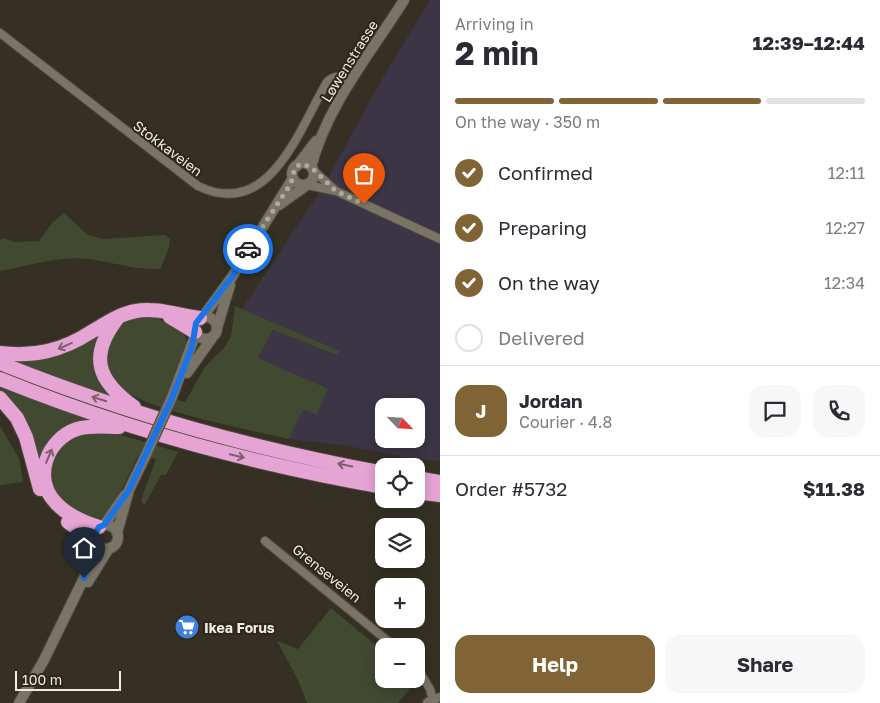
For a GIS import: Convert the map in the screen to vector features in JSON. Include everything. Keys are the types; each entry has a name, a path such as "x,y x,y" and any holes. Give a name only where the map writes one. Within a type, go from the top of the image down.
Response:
{"highway":[{"path":"0,353 26,356 57,350 119,317 143,310 163,313 198,325"},
{"path":"119,317 102,342 100,354 101,367 112,388 145,414"},
{"path":"0,363 145,414 250,444 375,471"},
{"path":"0,379 134,426 268,464 375,485"},
{"path":"0,398 21,427 44,498 64,520 98,534"},
{"path":"98,534 70,515 52,499 44,479 46,458 59,440 76,430 95,427 134,426"},
{"path":"425,480 440,482"},
{"path":"425,493 440,495"}],"main road":[{"name":"Løwenstrasse","path":"297,166 320,137 352,81 404,0"},
{"name":"Løwenstrasse","path":"312,169 320,137"},
{"path":"276,207 307,184 312,180 312,169 304,164 297,166 292,173 293,178 298,184 307,184"},
{"path":"26,703 85,589 109,548 116,542 129,490 174,395 198,325 232,277 256,235 276,207 293,178"},
{"path":"174,395 214,333 232,277"},
{"path":"198,325 212,319 214,333"},
{"path":"198,325 203,339 214,333"},
{"path":"19,703 44,660 84,578 98,534 129,490"},
{"path":"98,534 112,526 117,533"},
{"path":"98,534 101,547 109,548"}],"street":[{"name":"Stokkaveien","path":"0,33 198,186 219,194 247,192 260,185 272,174 305,124 327,82 333,77 340,76 352,81"},
{"path":"312,169 336,191"},
{"path":"307,184 336,191 440,239"},
{"name":"Grenseveien","path":"265,541 384,638"},
{"path":"425,681 434,700"}],"shaded area":[{"path":"430,0 440,0 440,461 425,460 425,458 408,458 343,445 289,439 303,410 258,358 273,330 336,355 242,309 323,187 382,79"}],"green space":[{"path":"64,213 88,235 103,239 165,235 170,239 169,248 160,269 123,266 97,260 66,258 0,271 0,241 3,238 15,242 39,241 52,223"},
{"path":"235,306 340,351 336,355 273,330 258,358 328,389 317,414 303,410 289,439 201,419 154,405 135,397 121,388 113,379 108,369 106,359 107,348 110,337 116,328 138,315 147,314 156,317 184,333 187,343 166,397 185,402 205,367 224,348 231,336"},
{"path":"101,329 99,341 111,396 16,362 18,358"},
{"path":"0,384 101,420 73,425 42,467 0,392"},
{"path":"0,426 19,458 23,482 0,485"},
{"path":"93,431 115,433 178,452 166,475 161,475 144,506 141,500 156,459 139,454 108,511 94,521 66,502 54,489 50,478 52,459 65,444 74,438"},
{"path":"331,608 375,645 375,688 409,688 409,690 398,703 307,703 298,680 277,641 298,649"}],"way so far":[{"path":"248,249 265,220 288,188 293,178 292,173 294,169 300,164 311,167 336,191 364,204"}],"place":[{"name":"Ikea Forus","path":"187,627"}],"route":[{"path":"84,578 94,550 96,530 104,525 129,490 172,398 192,347 196,333 194,328 196,323 202,318 232,277 248,249"}]}
